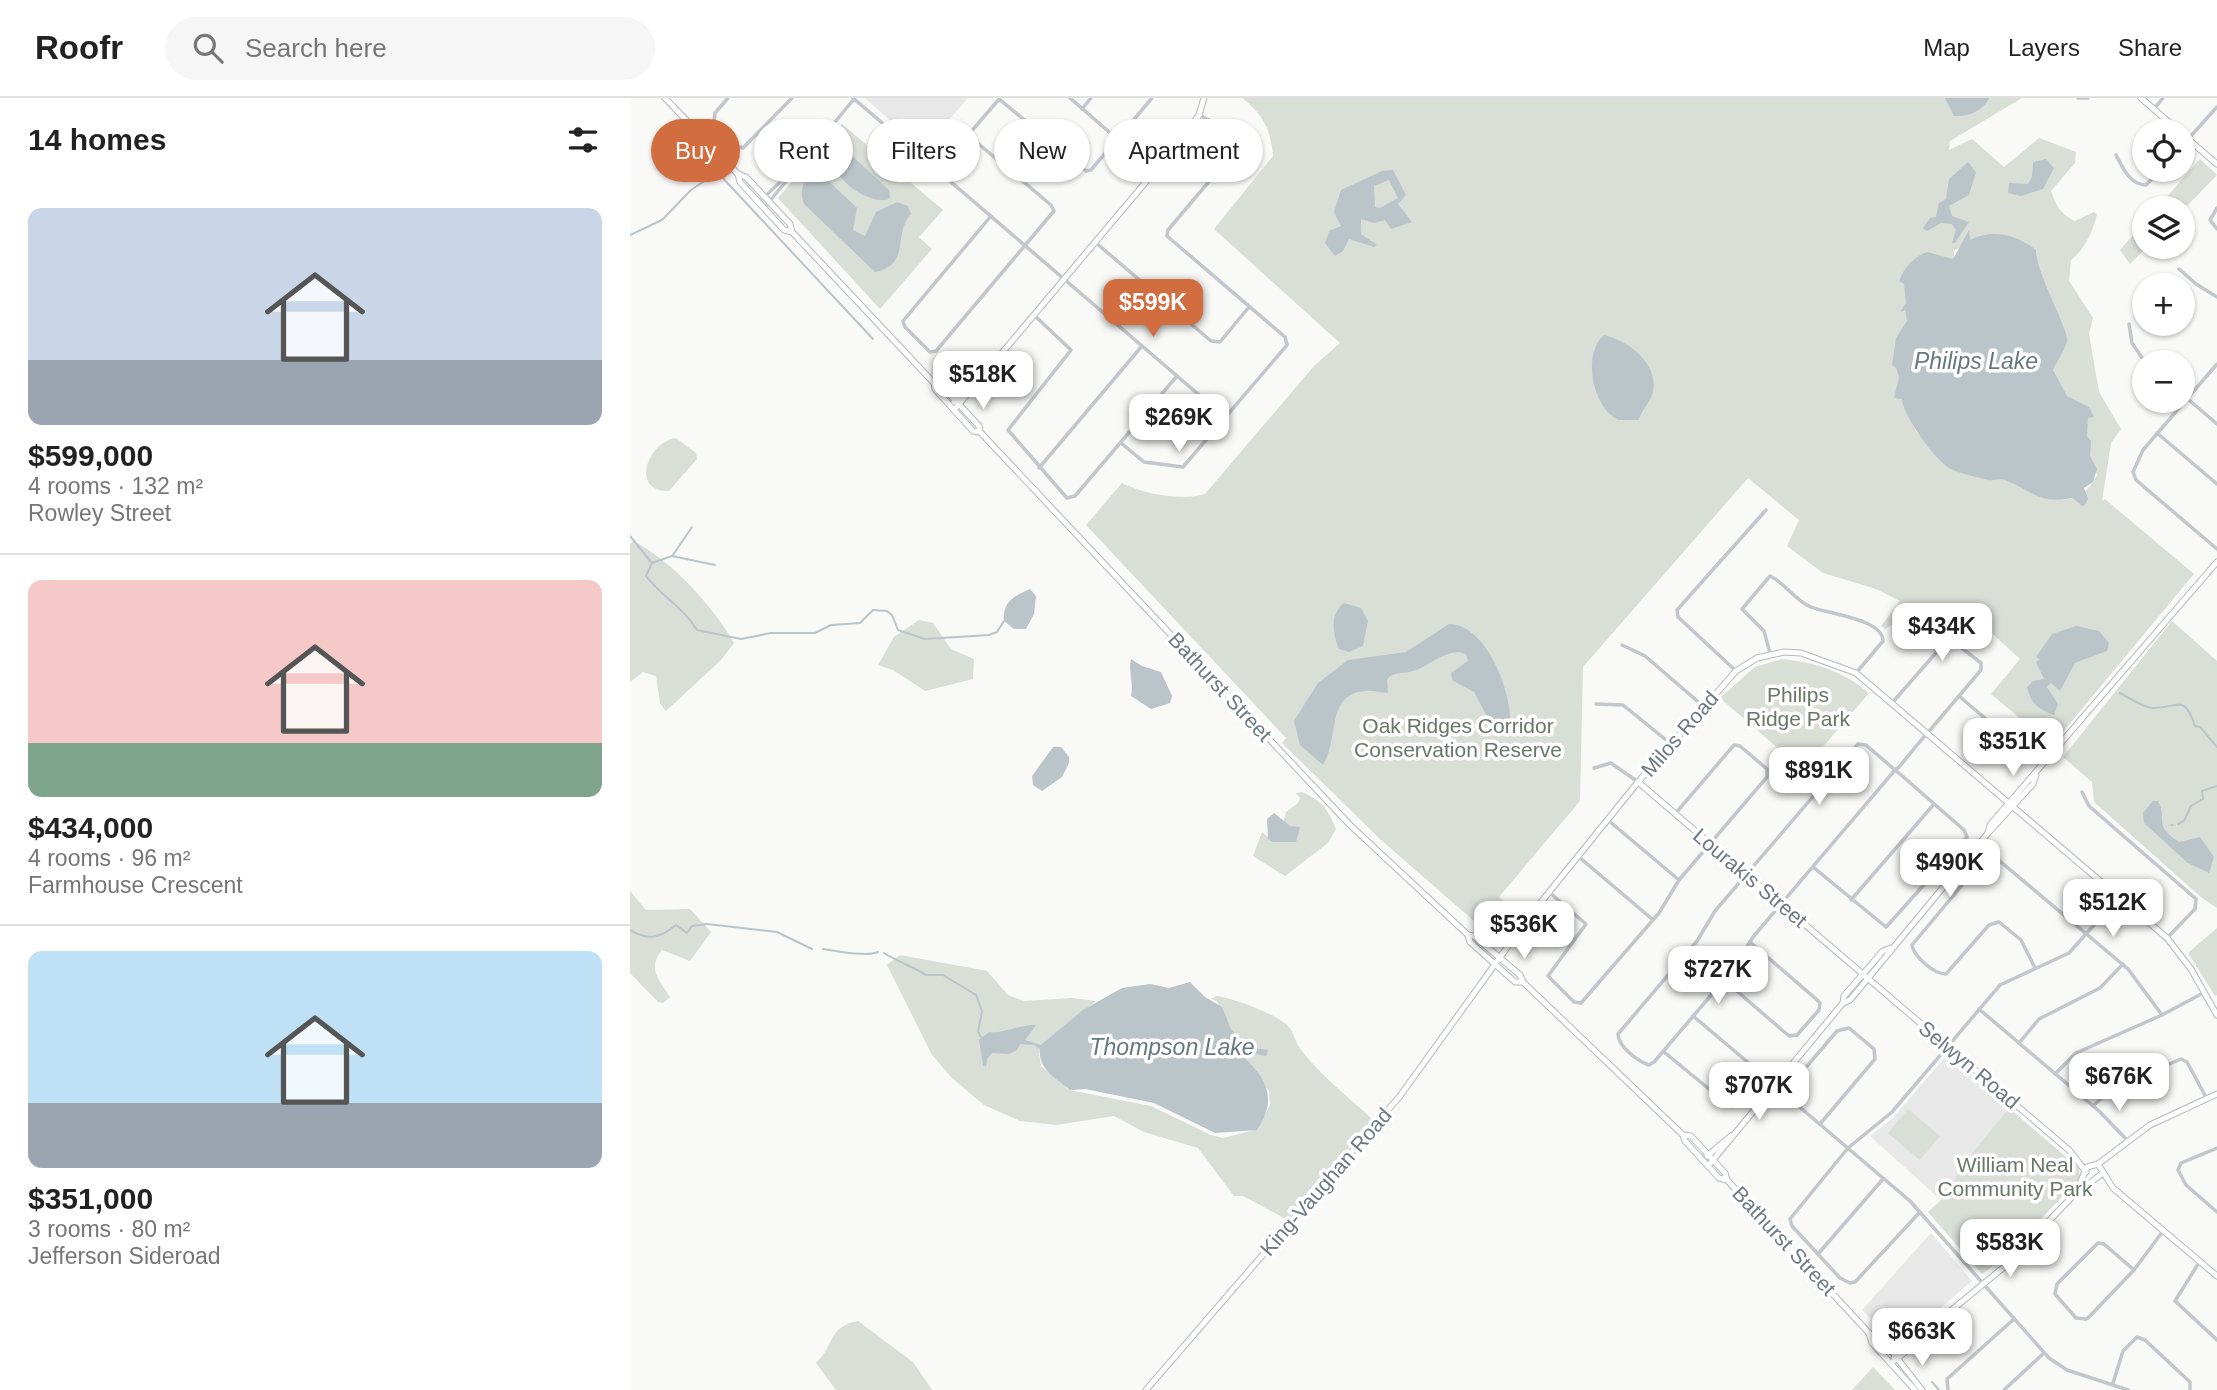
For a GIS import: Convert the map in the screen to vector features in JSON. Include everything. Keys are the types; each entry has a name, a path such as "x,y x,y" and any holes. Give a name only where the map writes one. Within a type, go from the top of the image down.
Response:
{"street":[{"name":"Bathurst Street","path":"665,98 685,119"},
{"path":"728,98 715,113 714,121 737,146 743,148 792,98"},
{"path":"761,205 854,98 878,119"},
{"path":"980,121 999,98 1086,171 1091,170 1104,154"},
{"path":"1070,98 1104,128"},
{"path":"1082,109 1091,98"},
{"path":"1134,119 1152,98"},
{"path":"1196,119 1204,98"},
{"path":"2078,98 2088,98"},
{"path":"2141,98 2165,119"},
{"path":"2154,109 2163,98"},
{"path":"2195,132 2217,107"},
{"path":"1121,443 1144,462 1178,468 1184,466 1287,345 1284,337 1167,234 1239,146 1225,128 1199,115"},
{"path":"2195,144 2217,164"},
{"path":"980,145 1053,207 1053,214 936,351 928,351 905,327 903,320 991,216"},
{"path":"2116,155 2132,180"},
{"name":"Bathurst Street","path":"740,175 746,177 767,199 790,224 792,232 934,383 941,385 973,431 980,432 1350,825 1468,935 1470,942 1516,982 1523,982"},
{"name":"Bathurst Street","path":"740,182 784,230 792,232"},
{"path":"952,182 1226,418"},
{"path":"955,406 1145,182"},
{"path":"2133,182 2146,185 2149,182"},
{"path":"2217,208 2210,220 2217,229"},
{"path":"1094,242 1211,341 1220,342 1250,307"},
{"path":"2179,269 2217,297"},
{"path":"1032,314 1071,350 1008,428 1039,468 1064,496 1071,499 1177,376"},
{"path":"2129,324 2132,343 2137,350"},
{"path":"1039,468 1142,346"},
{"path":"2195,389 2217,364"},
{"path":"2195,405 2217,424"},
{"path":"2174,413 2136,461 2134,477 2217,549"},
{"path":"2157,433 2217,484"},
{"path":"1736,671 1678,617 1677,610 1766,510"},
{"path":"1705,1163 1843,1003 1844,996 1866,976 1883,951 1891,948 2011,805 2033,784 2036,775 2217,562"},
{"path":"1856,673 1883,641 1882,634 1868,623 1810,606 1770,576 1742,608 1764,631 1770,653 1801,653 1856,673 2167,938 2186,961 2217,1015"},
{"path":"1813,867 1879,924 1889,927 1958,847 1966,833 1934,804 1895,771 1866,746 1858,744 1715,911 1697,941 1618,1034 1619,1042 1646,1065 1651,1064 1664,1051 1724,980 1781,904 1895,771 1982,667 1949,638 1892,704"},
{"path":"1622,645 1645,656 1703,706"},
{"name":"Milos Road","path":"1499,957 1638,782 1703,706 1736,671 1770,653"},
{"path":"1958,696 2021,748 2034,751"},
{"path":"1596,704 1623,705 1671,744"},
{"path":"1549,892 1586,925 1548,972 1549,979 1577,1004 1584,1001 1653,919 1679,880 1767,777 1767,769 1740,746 1734,746 1675,814"},
{"path":"1594,768 1611,763 1638,782"},
{"name":"Lourakis Street","path":"1638,782 1866,976"},
{"path":"2082,792 2089,806 2196,899 2195,909 2167,938"},
{"path":"1851,900 1934,804"},
{"path":"1609,821 1679,880"},
{"path":"2035,968 2021,940 1999,922 1989,925 1946,974 1938,973 1914,952 1912,945 1984,859 1991,856 2123,964 2146,988 2162,1015"},
{"path":"1579,857 1653,919"},
{"path":"1920,1212 1854,1282 1845,1282 1792,1226 1790,1219 1848,1148 1892,1112 2000,985 2069,953 2119,897"},
{"name":"Bathurst Street","path":"1468,935 1474,936 1520,975 1523,982 1683,1135 1685,1141 1719,1178 1727,1180"},
{"path":"1724,980 1789,1036 1797,1035 1819,1010 1820,1003 1816,999 1750,942"},
{"name":"King-Vaughan Road","path":"1146,1390 1406,1088 1499,957"},
{"path":"2019,1043 2039,1018 2100,988 2123,964"},
{"name":"Selwyn Road","path":"1866,976 2070,1151 2086,1172 2096,1180"},
{"path":"2055,1074 2076,1053 2162,1015 2205,992"},
{"path":"1979,1009 2093,1106 2127,1140"},
{"path":"1664,1051 1731,1107 1738,1104 1759,1080 1757,1070 1693,1016"},
{"path":"1820,1124 1875,1059 1874,1049 1849,1028 1837,1031 1788,1090 1791,1100 1920,1212 2045,1353 2067,1370 2128,1390"},
{"path":"2093,1106 2112,1088 2180,1059 2187,1062 2207,1099"},
{"path":"2074,1195 2086,1172 2127,1140 2166,1116 2217,1094"},
{"name":"Bathurst Street","path":"1683,1135 1691,1136 1725,1173 1727,1180 1869,1333 1896,1358 1922,1390"},
{"path":"2216,1209 2186,1185 2178,1170 2181,1163 2217,1148"},
{"name":"Selwyn Road","path":"2070,1151 2095,1164 2103,1172"},
{"path":"1891,1363 1913,1338 1920,1336 2015,1258 2074,1195 2096,1180 2114,1151"},
{"path":"2103,1172 2113,1188"},
{"path":"1818,1254 1884,1178"},
{"path":"2096,1180 2113,1188 2217,1276"},
{"path":"2134,1270 2104,1244 2098,1243 2057,1284 2055,1294 2076,1318 2086,1320 2134,1270 2164,1231"},
{"path":"2200,1261 2175,1301 2217,1340"},
{"path":"1948,1390 1947,1380 2014,1319"},
{"name":"Bathurst Street","path":"1869,1333 1872,1343 1915,1390"},
{"path":"2113,1383 2123,1351 2137,1337 2145,1340 2182,1372 2190,1382 2190,1390"},
{"path":"2004,1390 2045,1353"}],"shaded area":[{"path":"865,98 968,98 950,119 888,119"},
{"path":"1947,1055 2009,1108 1969,1157 1941,1200 1870,1136 1892,1119"},
{"path":"1931,1233 1972,1281 1897,1345 1862,1310"}],"green space":[{"name":"Oak Ridges Corridor Conservation Reserve","path":"1242,98 2022,98 1950,141 1949,150 1972,139 2004,167 2039,138 2076,152 2075,163 2051,191 2059,209 2075,221 2094,212 2097,214 2088,239 2071,260 2069,281 2093,318 2089,334 2099,392 2121,429 2111,443 2102,501 2105,499 2194,574 2052,745 1991,694 2020,659 1971,614 1911,613 1885,629 1881,626 1900,601 1876,589 1823,573 1787,546 1799,520 1748,478 1583,667 1580,801 1499,897 1519,915 1497,941 1381,840 1282,743 1286,738 1086,525 1122,483 1162,495 1185,497 1205,494 1314,366 1340,343 1214,229 1252,182 1263,182 1263,168 1273,156 1270,138 1261,117","holes":["1989,237 2097,475 2079,496 2059,499 1998,477 1949,468 1937,451 1916,432 1907,399 1909,312 1954,260 1954,251 1971,240"]},
{"path":"853,133 867,145 867,182 910,182 943,210 919,237 932,249 880,309 778,198 792,182 853,182"},
{"path":"2200,159 2217,175 2195,198 2168,196 2180,182 2195,182 2195,165"},
{"path":"2132,236 2132,259 2135,259 2130,264 2120,250"},
{"path":"676,438 696,453 697,459 669,491 657,489 650,484 646,476 647,466 657,448"},
{"path":"633,541 662,560 690,585 715,614 734,643 721,660 666,711 660,703 656,676 643,672 630,682 630,544"},
{"path":"919,620 933,623 951,649 974,659 973,679 925,691 893,670 878,665 894,637"},
{"path":"2172,621 2217,661 2217,908 2202,898 2094,802 2092,782 2063,757"},
{"name":"Philips Ridge Park","path":"1782,659 1828,669 1850,679 1869,693 1803,770 1720,698 1755,667"},
{"path":"1302,792 1324,806 1336,829 1328,843 1285,876 1253,856 1262,832 1270,839 1283,823 1286,812 1298,803 1300,798 1296,793"},
{"path":"630,891 646,910 690,909 711,932 690,961 662,950 655,968 670,997 663,1003 658,1002 630,973"},
{"path":"2217,928 2217,995 2215,996 2188,953"},
{"path":"900,955 987,971 1008,995 1024,1001 1072,998 1096,1001 1048,1041 1039,1053 1041,1066 1069,1090 1151,1106 1211,1135 1223,1138 1258,1129 1270,1105 1269,1091 1254,1075 1243,1056 1241,1044 1229,1031 1217,1001 1211,999 1216,996 1255,1008 1284,1022 1315,1067 1373,1120 1288,1220 1243,1196 1234,1196 1198,1148 1144,1132 1114,1116 1056,1125 1020,1121 984,1105 952,1078 932,1055 887,965"},
{"name":"William Neal Community Park","path":"2009,1108 2079,1168 2080,1178 2006,1256 1982,1274 1928,1212 1941,1200 1969,1157"},
{"path":"1908,1109 1940,1136 1920,1160 1888,1133"},
{"path":"858,1321 913,1362 932,1390 836,1390 816,1363 836,1332"},
{"path":"1873,1367 1895,1390 1852,1390"}],"water":[{"path":"1945,98 1989,99 1983,107 1974,112 1954,116"},
{"path":"853,157 867,170 867,182 880,182 889,190 890,197 887,200 879,200 845,182 853,182"},
{"path":"2046,159 2054,168 2043,189 2021,196 2008,193 2009,183 2028,184 2032,177 2033,162"},
{"path":"1968,162 1976,172 1969,195 1949,206 1952,216 1969,222 1955,243 1952,243 1956,230 1952,224 1941,223 1927,231 1923,228 1930,218 1936,217 1939,203 1946,199 1949,179"},
{"path":"1393,170 1406,195 1398,204 1412,222 1391,229 1385,220 1374,223 1361,219 1361,234 1377,245 1374,247 1349,239 1343,251 1335,256 1325,243 1329,231 1341,226 1334,212 1341,190 1382,171","holes":["1389,180 1398,198 1380,208 1375,207 1374,186"]},
{"path":"806,182 830,182 857,208 853,230 865,236 876,212 897,202 908,206 911,214 906,222 894,263 875,272 805,205 803,186"},
{"name":"Philips Lake","path":"1969,230 1970,240 1987,234 2004,235 2021,240 2036,250 2041,272 2067,341 2053,370 2067,396 2089,407 2094,417 2088,418 2087,436 2091,441 2090,456 2097,469 2093,482 2084,488 2088,499 2085,505 2082,506 2073,498 2044,498 2005,480 1989,480 1953,470 1938,458 1922,438 1908,416 1902,399 1894,398 1899,377 1892,365 1896,338 1907,321 1905,310 1900,312 1906,303 1904,284 1899,281 1901,276 1913,260 1927,252 1953,259"},
{"path":"1604,335 1622,342 1639,354 1651,372 1653,392 1639,420 1618,420 1609,413 1596,392 1593,354"},
{"path":"1030,589 1036,596 1034,614 1026,629 1014,629 1004,621 1007,604"},
{"path":"1344,603 1361,608 1368,621 1363,646 1349,652 1339,649 1334,631 1336,613"},
{"path":"1449,624 1463,627 1476,636 1487,649 1503,683 1508,701 1510,731 1495,731 1474,692 1452,680 1451,673 1468,661 1466,654 1459,652 1439,658 1419,669 1390,676 1387,679 1388,693 1365,691 1352,694 1344,700 1335,719 1331,743 1323,765 1300,745 1294,721 1318,683 1348,660 1406,652"},
{"path":"2076,626 2099,631 2109,643 2107,651 2075,663 2060,691 2051,683 2047,687 2058,704 2054,715 2036,705 2027,687 2033,681 2044,679 2036,662 2040,659 2036,657 2052,634"},
{"path":"1131,659 1161,672 1172,696 1170,703 1151,709 1131,696"},
{"path":"1053,747 1061,747 1069,757 1069,763 1062,777 1042,791 1033,785 1032,776"},
{"path":"2153,801 2158,801 2163,826 2171,836 2179,842 2200,837 2214,857 2209,873 2188,863 2144,823 2143,813"},
{"path":"1274,813 1290,826 1300,827 1296,842 1273,842 1268,839 1267,819"},
{"name":"Thompson Lake","path":"1190,982 1205,997 1222,1007 1231,1029 1245,1047 1268,1050 1266,1056 1246,1052 1242,1055 1258,1072 1267,1090 1267,1109 1257,1130 1215,1133 1154,1103 1085,1089 1070,1090 1045,1068 1040,1049 1034,1045 1020,1044 1017,1050 1009,1054 992,1053 987,1059 986,1067 983,1065 979,1040 989,1032 1036,1025 1025,1040 1041,1045 1083,1010 1122,988 1150,984 1169,988"}],"waterway":[{"path":"630,235 662,220 691,190 715,174 720,175 873,339"},
{"path":"673,555 692,527"},
{"path":"630,536 651,562"},
{"path":"715,565 672,556 652,563 646,576 686,615 697,630 741,639 771,633 815,633 831,625 860,623 873,610 887,611 892,615 898,630 925,639 989,635 997,632 1004,621"},
{"path":"2120,693 2152,708 2183,706 2195,726 2200,727 2217,747"},
{"path":"2178,824 2184,821 2191,806 2203,799 2202,791 2217,786"},
{"path":"630,930 649,937 665,933 676,925 687,933 692,926 707,924 777,932 812,949"},
{"path":"823,949 859,954 878,952"},
{"path":"884,953 926,975 943,975 976,995 982,1011 978,1032 981,1037"},
{"path":"1932,1382 1939,1390"}]}
